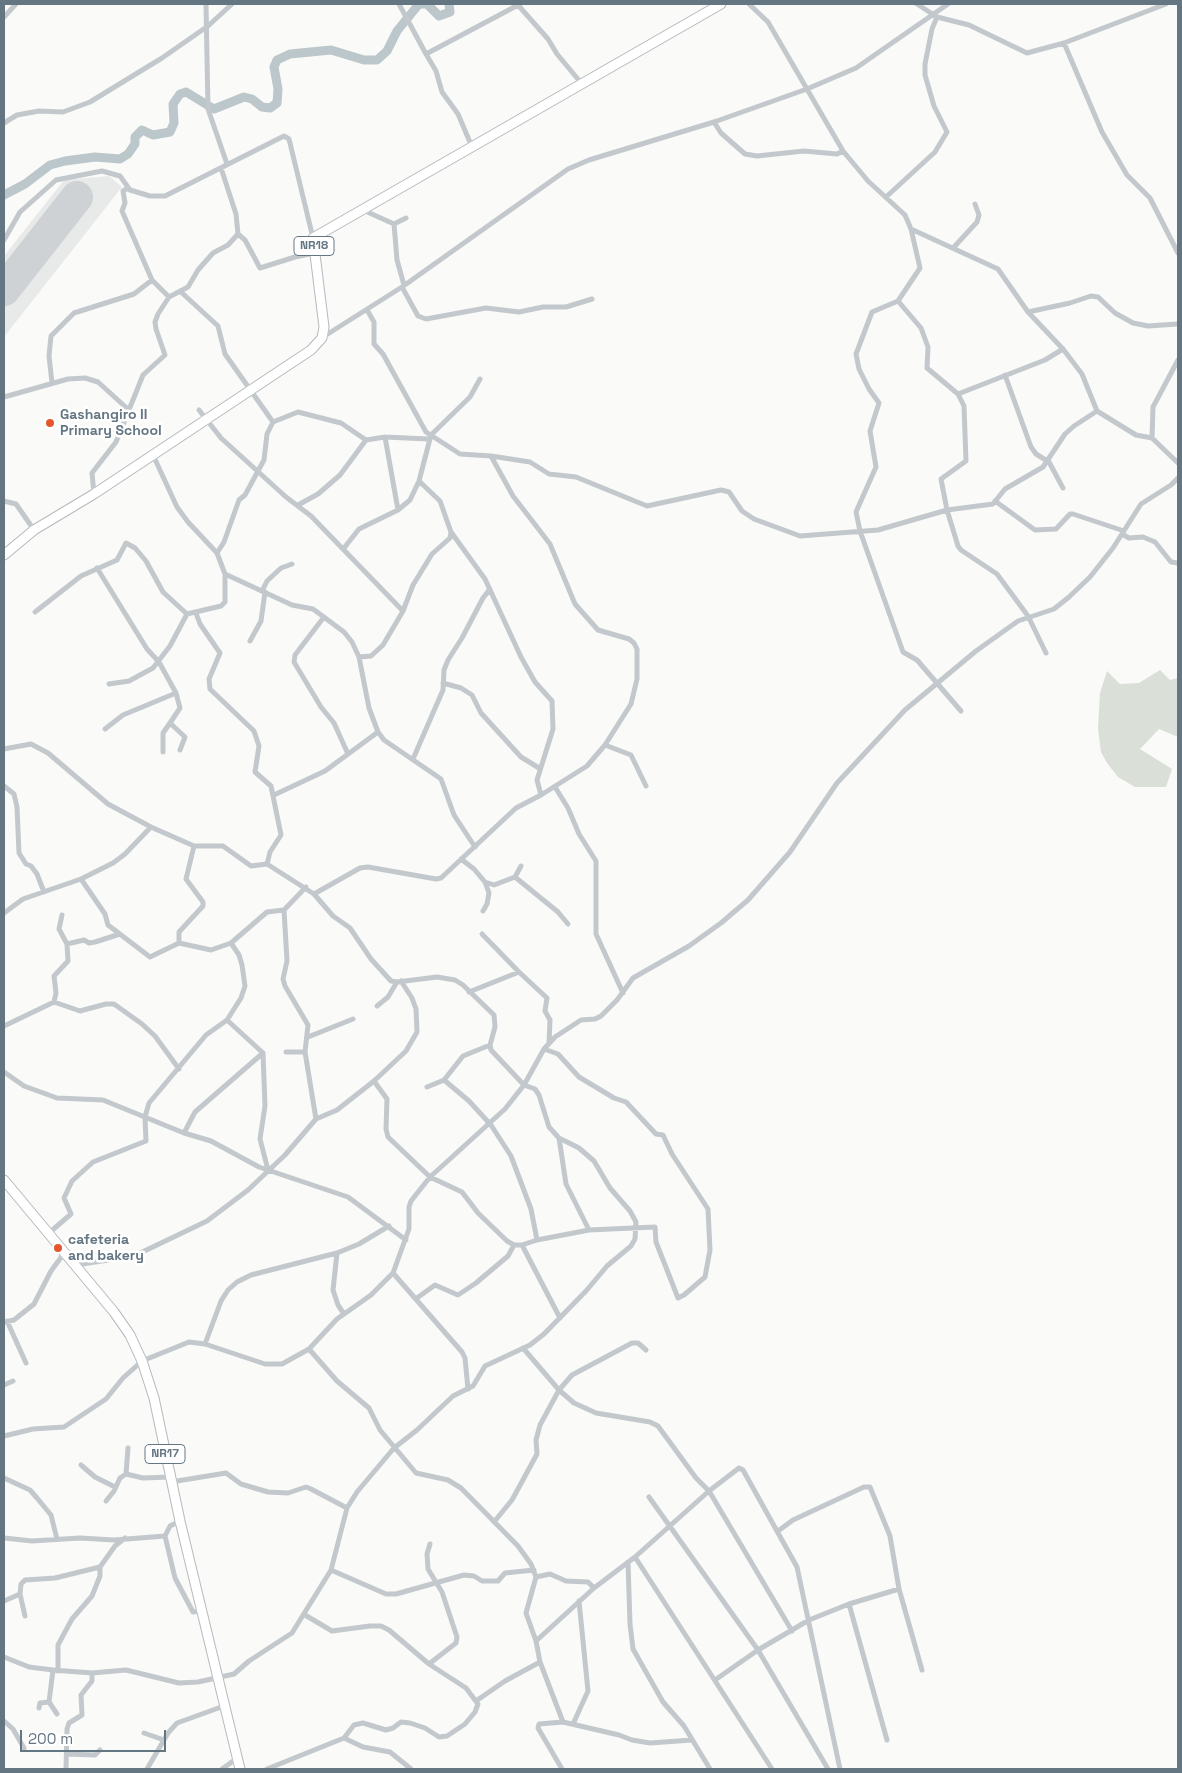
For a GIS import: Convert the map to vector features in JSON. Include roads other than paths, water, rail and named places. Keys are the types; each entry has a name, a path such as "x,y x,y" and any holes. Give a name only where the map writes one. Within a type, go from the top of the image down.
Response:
{"main road":[{"name":"NR18","path":"322,338 324,317 316,253 312,238 721,4"},
{"path":"4,555 34,530 94,494 311,350 322,338"},
{"name":"NR17","path":"4,1180 65,1251 124,1325 142,1361 154,1398 180,1521 236,1759 240,1769"}],"street":[{"path":"4,18 16,4"},
{"path":"206,4 208,26 208,110 227,164"},
{"path":"4,123 17,115 39,111 63,112 90,102 120,85 208,26 232,4"},
{"path":"399,4 436,71 442,92 458,114 472,147"},
{"path":"426,54 519,4 582,84"},
{"path":"749,4 768,22 843,151 868,181 905,215 911,229 920,268 898,301 872,312 856,354 862,375 879,403 870,431 876,467 857,507 860,532 903,652 917,660 961,712"},
{"path":"917,4 935,16 969,25 1027,53 1064,43 1166,4"},
{"path":"322,338 403,286 568,169 714,122 807,89 856,68 935,16 948,4"},
{"path":"886,197 935,152 946,132 934,106 925,75 925,64 935,16"},
{"path":"1064,43 1102,132 1127,175 1150,198 1178,253"},
{"path":"714,122 720,133 745,154 757,156 804,151 837,154 843,151"},
{"path":"4,240 20,212 56,180 102,171 120,176 128,188 150,196 165,196 287,136 312,238"},
{"path":"221,168 236,214 238,234 244,240 260,268 295,257 316,253"},
{"path":"128,188 123,191 125,203 122,211 152,280 169,297"},
{"path":"954,247 977,222 979,215 975,204"},
{"path":"363,210 394,224"},
{"path":"394,224 406,218"},
{"path":"394,224 397,260 403,286 418,316 426,320 486,308 519,312 543,307 576,306 592,298"},
{"path":"911,229 954,247 998,270 1028,312 1063,349 1082,374 1097,411 1136,435 1152,438 1178,463"},
{"path":"94,494 92,472 116,442 143,375 165,355 155,322 169,297 188,287 198,270 213,253 228,245 238,234"},
{"path":"52,383 49,356 51,336 74,313 134,294 152,280"},
{"path":"181,292 218,326 225,354 273,422"},
{"path":"1028,312 1063,305 1091,296 1098,297 1115,313 1133,323 1148,326 1178,324"},
{"path":"898,301 923,332 928,347 927,368 958,394 964,406 966,461 941,479 947,510 958,546 997,574 1028,616 1046,653"},
{"path":"367,310 374,322 374,344 382,354 430,438"},
{"path":"958,394 1045,360 1063,349"},
{"path":"1152,438 1153,408 1178,360"},
{"path":"1005,375 1028,442 1036,454 1049,462 1062,488"},
{"path":"4,397 68,379 93,379 130,411"},
{"path":"344,548 360,529 398,510 410,500 419,481 430,438 470,397 480,380"},
{"path":"199,410 221,438 344,548 403,611"},
{"path":"217,553 224,542 239,500 245,495 266,454 267,434 273,422 298,412 341,423 366,440 384,437 430,438 460,454 491,456 530,462 549,474 576,477 647,506 721,490 728,492 742,511 754,519 766,522 795,535 878,530 947,510 988,505 995,501 1005,489 1049,462 1065,434 1097,411"},
{"path":"384,437 398,510"},
{"path":"298,505 318,494 340,475 366,440"},
{"path":"35,612 81,576 117,560 126,543 135,548 146,561 163,592 187,614 221,606 225,602 225,574 217,553 188,522 177,507 153,455"},
{"path":"314,894 360,868 376,867 436,879 441,878 516,808 555,787 587,766 605,745 632,704 637,678 637,650 629,639 598,630 575,604 550,544 513,496 491,456"},
{"path":"4,1436 33,1429 64,1427 106,1398 123,1378 142,1361 190,1342 205,1344 266,1364 282,1364 309,1348 344,1314 371,1295 393,1273 409,1229 409,1207 422,1185 491,1124 524,1085 549,1043 575,1023 601,1016 633,978 689,946 721,923 753,895 801,838 837,783 905,710 976,651 1028,616 1054,609 1090,577 1113,548 1140,504 1171,485 1178,478"},
{"path":"419,481 440,501 451,532 486,579 521,658 535,682 552,701 553,729 539,768 537,780 541,795"},
{"path":"4,501 16,504 34,530"},
{"path":"995,501 1035,530 1056,529 1070,514 1073,514 1123,532 1129,538 1142,537 1155,542 1171,562 1178,564"},
{"path":"359,657 371,656 377,652 403,611 413,585 432,554 450,538 451,532"},
{"path":"250,641 261,621 263,591 267,581 281,568 292,564"},
{"path":"97,568 147,649 159,662 176,693 180,708 163,733 163,752"},
{"path":"225,574 292,605 313,609 344,632 352,642 359,657 369,708 378,732 384,740 444,783 454,815 475,847"},
{"path":"413,759 444,690 444,670 448,660 462,638 482,598 490,589"},
{"path":"196,613 200,624 220,653 209,679 210,689 254,732 259,746 255,772 271,786 274,795 281,835 270,852 267,864"},
{"path":"109,684 129,681 153,668 159,662 187,614"},
{"path":"324,617 295,654 294,662 321,708 334,723 348,754"},
{"path":"443,683 460,688 472,695 481,713 521,757 539,768"},
{"path":"105,729 123,715 176,693"},
{"path":"170,723 185,737 180,750"},
{"path":"274,795 325,771 378,732"},
{"path":"4,749 31,744 48,753 108,804 151,827 194,846 223,846 251,866 267,864 306,887 333,916 350,928 371,958 391,981 399,982 421,978 447,978 455,980 494,1015 495,1027 490,1046 491,1050 524,1085 535,1089 539,1095 549,1127 559,1138 579,1148 594,1161 610,1188 630,1211 636,1222 637,1230 630,1246 607,1266 544,1334 523,1348 485,1366 475,1384 453,1396 417,1430 394,1448 357,1492 347,1508 340,1527 331,1570 292,1633 234,1674 179,1683 133,1671 92,1673 28,1667 4,1658"},
{"path":"605,745 631,755 646,786"},
{"path":"4,786 14,794 17,807 19,853 26,864 37,874 44,892"},
{"path":"555,787 568,808 578,834 596,861 596,934 622,993"},
{"path":"4,913 23,899 81,879 125,854 151,827"},
{"path":"179,943 179,932 203,906 203,902 186,879 194,846"},
{"path":"462,859 474,869 484,882 489,893 487,904 483,911"},
{"path":"484,882 494,884 514,877 521,866"},
{"path":"514,877 558,912 568,924"},
{"path":"81,879 105,914 108,925 150,957 179,943 211,950 231,943 267,912 284,910 306,887"},
{"path":"284,910 287,941 285,986 308,1024 305,1052 316,1120"},
{"path":"54,1002 56,993 54,976 68,961 68,944 58,929 62,915"},
{"path":"68,944 84,940 88,943 95,942 120,934"},
{"path":"482,934 547,998 545,1010 550,1020 549,1043"},
{"path":"49,1233 71,1214 64,1198 72,1181 93,1162 146,1141 145,1117 149,1103 206,1035 227,1020 241,998 245,986 239,955 231,943"},
{"path":"470,992 519,972"},
{"path":"377,1006 388,997 399,982"},
{"path":"76,1265 134,1256 207,1221 237,1200 285,1155 316,1120 337,1110 374,1081 406,1051 417,1032 416,1010 412,998 399,982"},
{"path":"4,1026 54,1002 80,1011 106,1004 119,1006 155,1036 179,1069"},
{"path":"227,1020 263,1053 265,1106 260,1139 268,1170"},
{"path":"308,1037 353,1020"},
{"path":"427,1087 444,1080 463,1056 490,1046"},
{"path":"374,1081 385,1093 387,1099 386,1129 388,1137 430,1177 462,1192 478,1213 514,1245 522,1245 537,1240 589,1230 624,1228 637,1230 655,1227 656,1242 678,1298 697,1286 705,1277 710,1250 708,1209 672,1154 663,1135 656,1134 626,1102 614,1098 579,1077 558,1054 544,1049"},
{"path":"286,1052 305,1052"},
{"path":"184,1133 195,1112 263,1053"},
{"path":"4,1072 24,1086 57,1098 103,1100 184,1133 211,1141 268,1170 348,1197 406,1240"},
{"path":"444,1080 469,1101 491,1124 512,1156 531,1209 537,1240"},
{"path":"559,1138 566,1184 589,1230"},
{"path":"205,1344 221,1301 228,1290 237,1282 251,1275 336,1253 359,1244 389,1226"},
{"path":"417,1298 435,1284 458,1295 476,1283 508,1256 514,1245"},
{"path":"522,1245 560,1318"},
{"path":"26,1364 5,1322 14,1320 34,1304 65,1251"},
{"path":"336,1253 333,1290 338,1306 344,1314"},
{"path":"393,1273 417,1298 462,1352 465,1358 468,1388"},
{"path":"494,1522 512,1500 537,1454 536,1440 540,1425 559,1390 572,1375 632,1344 638,1343 646,1350"},
{"path":"309,1348 337,1382 369,1408 380,1430 416,1472 448,1480 461,1488 518,1546 534,1570 536,1577 526,1613 536,1640 540,1662 563,1722"},
{"path":"523,1348 559,1390 574,1403 596,1413 650,1422 658,1426 696,1478 709,1491 792,1631"},
{"path":"4,1385 14,1381"},
{"path":"126,1474 128,1448"},
{"path":"81,1465 95,1477 115,1487"},
{"path":"536,1640 594,1588 635,1557 735,1469 743,1470 797,1567 840,1769"},
{"path":"106,1501 114,1491 120,1478 126,1474 143,1478 171,1479 226,1473 241,1484 268,1492 288,1493 306,1487 347,1508"},
{"path":"4,1478 30,1490 37,1498 51,1515 57,1539"},
{"path":"778,1531 793,1520 864,1487 870,1487 890,1536 899,1589 922,1670"},
{"path":"650,1497 758,1650 828,1769"},
{"path":"180,1521 170,1526 165,1536 175,1578 193,1612 201,1611"},
{"path":"4,1538 32,1541 80,1538 114,1540 165,1536"},
{"path":"57,1714 49,1702 56,1670 58,1645 72,1619 92,1596 100,1576 100,1567 115,1546 125,1538"},
{"path":"429,1664 456,1643 446,1603 427,1563 430,1544"},
{"path":"635,1557 772,1769"},
{"path":"628,1562 630,1624 633,1649 663,1702 671,1709 710,1769"},
{"path":"25,1616 20,1594 21,1584 25,1580 49,1580 100,1567"},
{"path":"331,1570 386,1594 396,1594 469,1574 482,1581 498,1582 505,1573 534,1570"},
{"path":"536,1577 550,1574 566,1581 588,1582 594,1588"},
{"path":"715,1680 758,1650 808,1620 849,1604 899,1589"},
{"path":"4,1601 20,1594"},
{"path":"573,1724 588,1691 579,1601"},
{"path":"849,1604 887,1740"},
{"path":"267,1769 344,1738 354,1725 364,1723 386,1730 394,1728 401,1722 425,1728 439,1737 447,1736 475,1712 476,1701 466,1688 429,1664 389,1630 380,1626 332,1631 304,1615"},
{"path":"476,1701 504,1681 540,1662"},
{"path":"66,1769 69,1723 82,1715 81,1695 92,1681 92,1673"},
{"path":"39,1708 43,1702 49,1702"},
{"path":"147,1769 164,1740 178,1723 224,1706"},
{"path":"4,1721 13,1729 24,1748"},
{"path":"562,1769 538,1728 539,1724 543,1722 563,1722 650,1743 692,1740"},
{"path":"144,1734 164,1740"},
{"path":"344,1738 363,1747 390,1752 411,1769"},
{"path":"67,1754 95,1756 100,1750"},
{"path":"222,1769 236,1759"}],"waterway":[{"path":"4,195 25,184 50,165 95,157 120,159 128,154 135,144 135,137 142,130 153,135 170,132 174,123 173,104 180,94 186,92 214,109 244,97 252,99 262,107 270,108 277,103 278,89 274,67 277,60 290,54 331,50 364,60 377,60 387,51 397,31 419,4 427,4 439,16 450,12 449,4"}],"place":[{"name":"Gashangiro II Primary School","path":"50,423"},
{"name":"cafeteria and bakery","path":"58,1248"}]}
